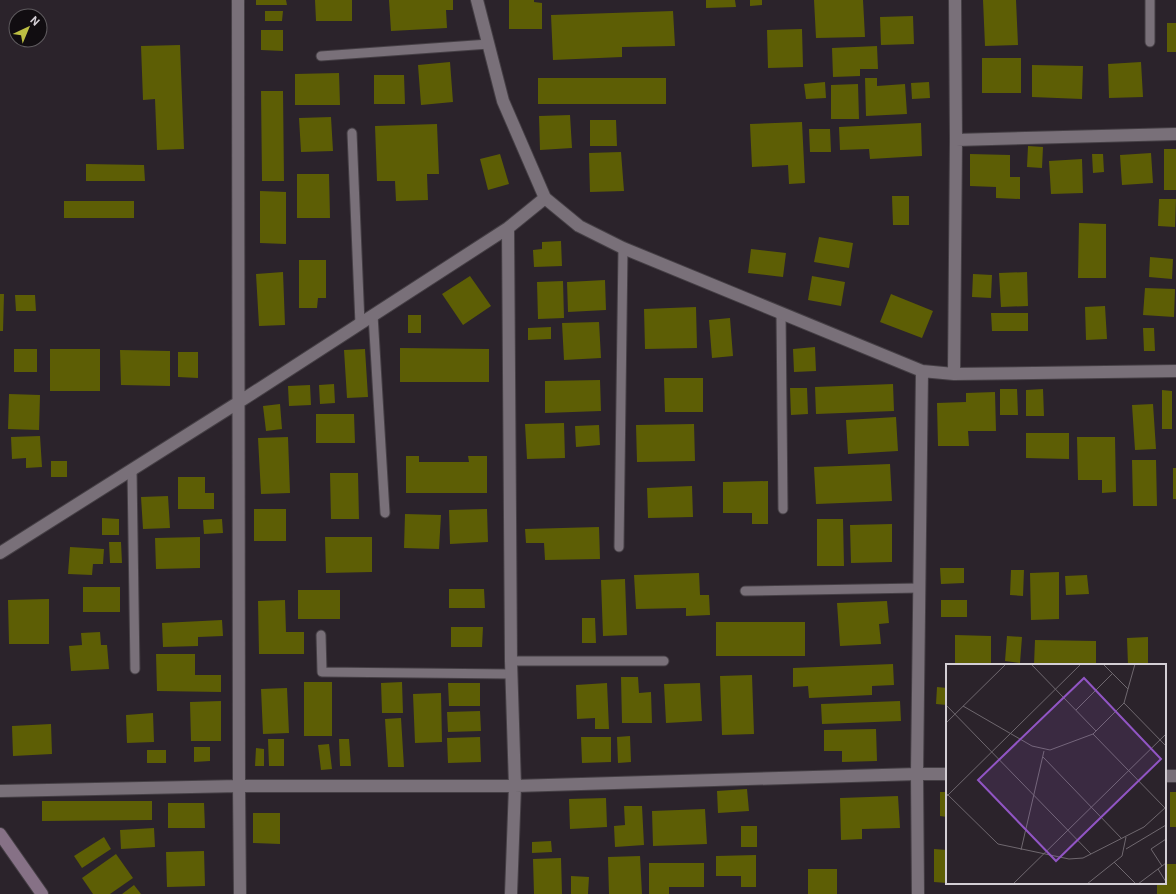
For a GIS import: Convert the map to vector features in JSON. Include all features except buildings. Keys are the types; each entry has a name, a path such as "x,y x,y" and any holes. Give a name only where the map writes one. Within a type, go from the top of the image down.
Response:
{"street":[{"path":"238,0 240,894"},
{"path":"477,0 503,101 544,198 579,226 623,248 922,371 954,374 1176,372"},
{"path":"954,374 956,140 955,0"},
{"path":"956,140 1176,134"},
{"path":"0,553 239,402 508,228 544,198"},
{"path":"508,228 511,674 515,786 511,894"},
{"path":"918,894 917,774 922,371"},
{"path":"0,791 239,786 515,786 946,774"},
{"path":"0,834 42,894"}],"lane":[{"path":"1150,0 1150,42"},
{"path":"321,56 489,44"},
{"path":"352,133 360,324"},
{"path":"619,547 623,248"},
{"path":"781,313 783,509"},
{"path":"373,315 385,514"},
{"path":"132,470 135,670"},
{"path":"745,591 920,588"},
{"path":"321,635 322,672 511,674"},
{"path":"511,661 664,661"}]}
